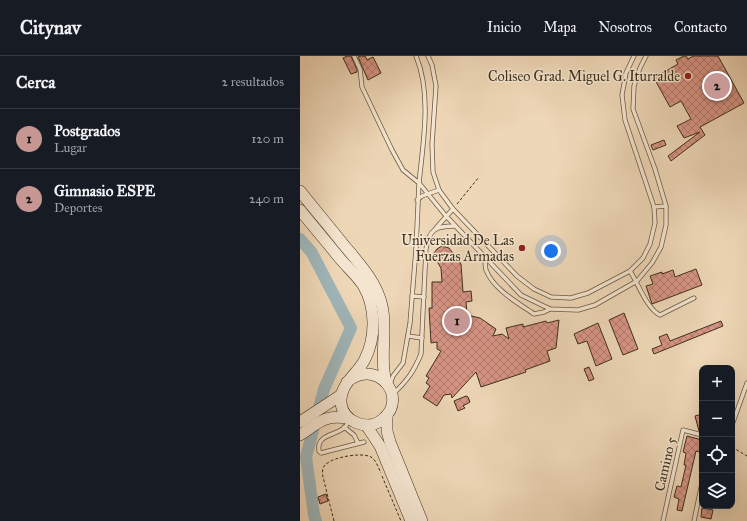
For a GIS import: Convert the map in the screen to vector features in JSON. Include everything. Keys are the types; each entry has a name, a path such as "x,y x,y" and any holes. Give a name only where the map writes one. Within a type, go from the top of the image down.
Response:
{"street":[{"path":"300,191 367,273 379,294 384,318 384,365 389,388 390,409 381,421 374,424 357,424 330,417 320,421 300,435"},
{"path":"300,210 362,285 371,308 373,333 369,350 361,366 343,388 341,395 341,403 347,421"},
{"path":"347,382 364,373 376,375 389,388"},
{"path":"302,420 341,395"},
{"path":"387,415 387,431 390,442 422,521"},
{"path":"366,425 380,446 411,521"}],"lane":[{"path":"354,56 360,69 362,87 403,170 419,183 446,216 521,295 550,309 578,310 595,305 637,281 652,263 661,247 666,225 666,206 656,169 633,109 634,86 646,56"},
{"path":"389,388 393,376 403,363 408,336 416,249 417,200 424,127 424,82 416,56"},
{"path":"428,56 432,66 436,86 432,144 433,172 438,190 453,210 518,276 534,289 551,297 571,298 588,293 630,271 643,258 650,244 655,223 654,207 625,120 622,95 626,73 634,56"},
{"path":"417,200 438,190"},
{"path":"654,207 666,206"},
{"path":"389,388 409,379 421,354 427,240 446,216 453,210"},
{"path":"432,233 441,226 456,226"},
{"path":"485,257 486,269 488,273 506,296 534,314 550,309"},
{"path":"630,271 654,312 660,314 694,298"},
{"path":"412,296 424,297"},
{"path":"408,336 422,338"},
{"path":"735,417 747,383"},
{"path":"358,443 347,421 322,440 318,448 321,453 364,442"},
{"name":"Camino 5","path":"663,521 683,430 699,434"},
{"path":"694,521 699,497"}],"path":[{"path":"453,210 479,177"},
{"path":"735,449 747,456"},
{"path":"334,521 323,477 324,467 331,461 359,454 370,457 375,462 401,521"}],"building":[{"path":"351,56 357,72 351,74 343,58"},
{"path":"365,56 367,60 373,57 381,73 368,80 358,57"},
{"path":"684,56 688,59 693,56 718,56 744,103 700,127 705,135 671,161 668,156 700,132 684,138 677,126 691,119 681,101 670,107 654,78 678,64 676,60"},
{"path":"664,140 666,145 653,150 651,145"},
{"path":"442,246 449,248 461,264 463,292 471,291 472,301 466,302 467,315 480,318 496,329 493,336 502,334 509,339 506,328 523,324 523,327 546,321 547,323 559,320 556,348 547,351 550,361 525,370 526,372 481,387 476,372 452,398 451,394 444,395 437,406 423,397 430,386 426,383 429,378 426,376 441,351 437,349 437,342 431,343 429,308 432,308 432,282 442,282 441,268 435,258 434,253"},
{"path":"696,269 702,285 652,304 646,286 653,284 650,276 673,270 675,277"},
{"path":"624,313 638,349 623,355 609,320"},
{"path":"721,321 723,326 654,354 652,349 662,345 659,337 667,334 670,341"},
{"path":"598,323 612,359 596,366 587,341 578,344 574,334"},
{"path":"589,367 594,379 589,381 584,369"},
{"path":"466,396 470,402 463,406 465,408 458,411 454,401"},
{"path":"699,415 699,431 695,416"},
{"path":"687,436 699,439 699,452 696,451 682,511 677,510 679,499 674,497 677,486 681,487 686,465 684,465 686,453 683,452"},
{"path":"326,494 328,501 320,504 318,497"},
{"path":"702,509 713,510 711,519 701,517"}],"waterway":[{"path":"300,239 312,253 351,328 324,389 306,457 316,521"}],"place":[{"name":"Coliseo Grad. Miguel G. Iturralde","path":"688,76"},
{"name":"Gimnasio ESPE","path":"717,86"},
{"name":"Universidad De Las Fuerzas Armadas","path":"522,248"},
{"name":"Postgrados","path":"457,321"}]}
